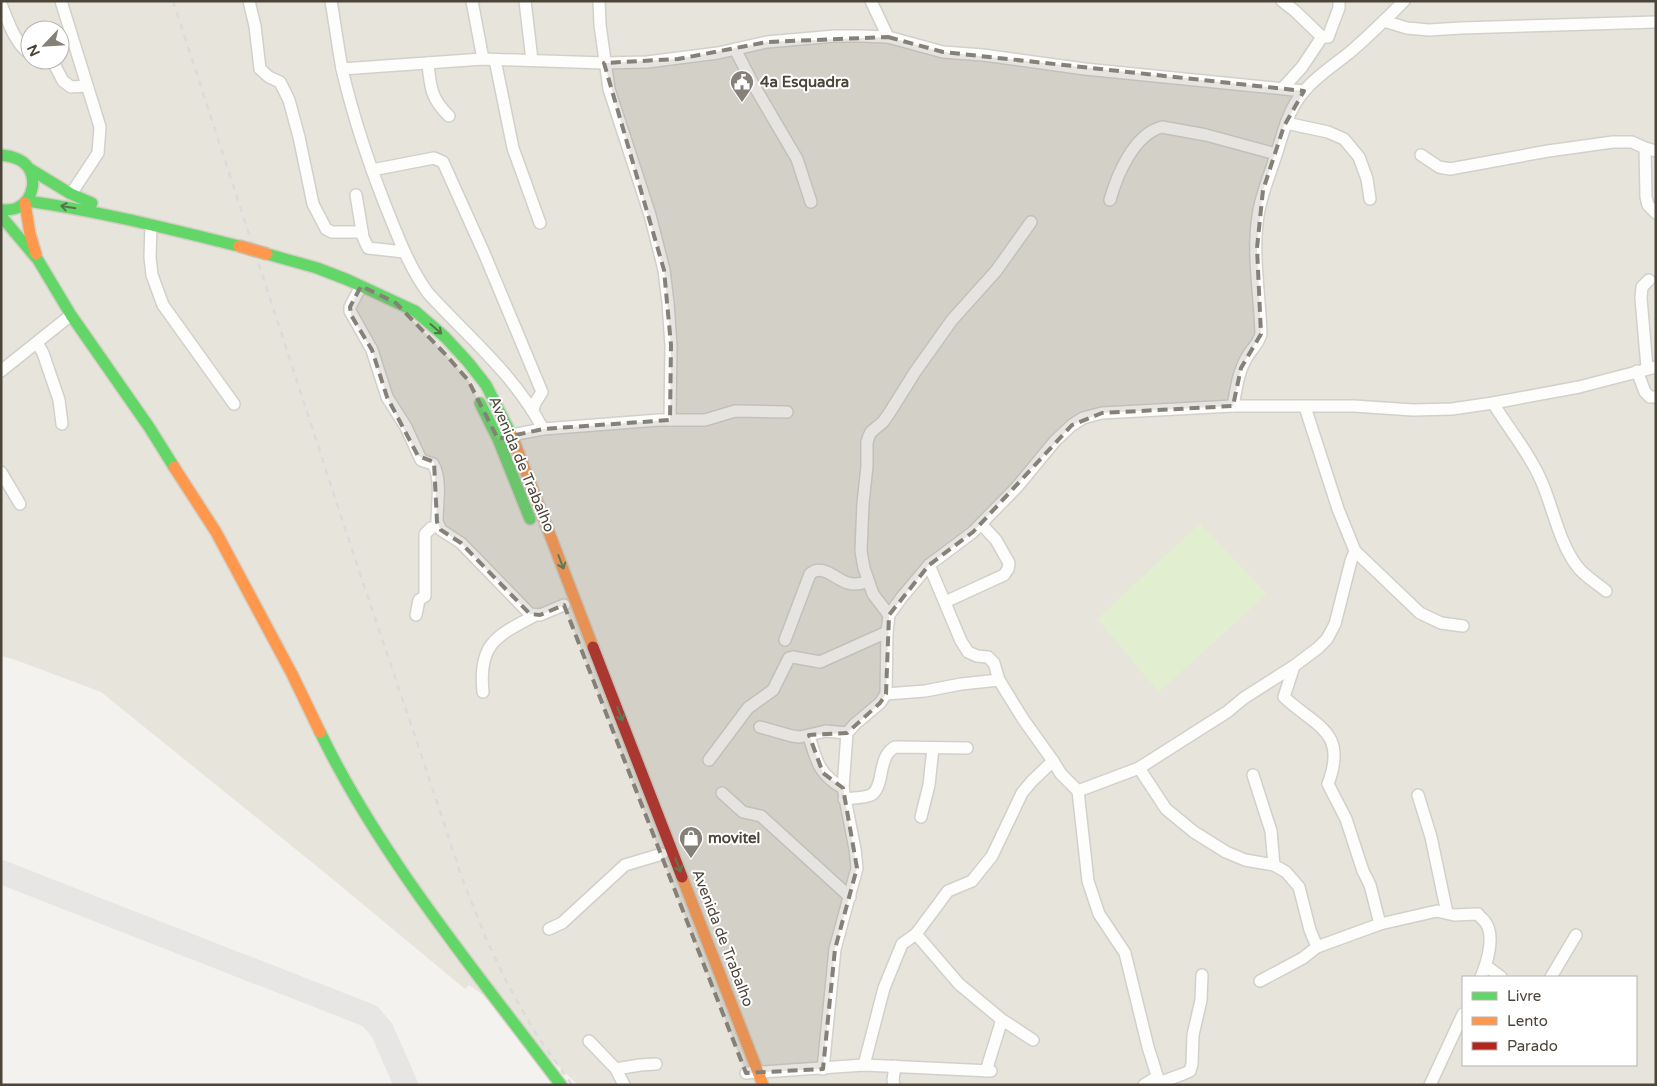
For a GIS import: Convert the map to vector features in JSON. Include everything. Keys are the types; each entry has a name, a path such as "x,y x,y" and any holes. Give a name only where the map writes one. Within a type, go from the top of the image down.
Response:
{"main road":[{"path":"1,144 7,156 22,161 30,169 71,194 133,220"},
{"path":"1,210 14,210 26,202 33,187 30,169"},
{"path":"26,202 69,207 133,220"},
{"path":"26,202 30,234 38,260"},
{"path":"1,216 38,260 71,315 149,426 216,532 292,674 322,736 372,826 434,916 561,1085"},
{"name":"Avenida de Trabalho","path":"133,220 239,246 317,268 415,311 445,337 486,385 511,434 601,666 662,854 688,904 751,1085"},
{"path":"396,303 428,337"},
{"path":"440,349 452,361"},
{"name":"Avenida de Trabalho","path":"476,395 498,439 534,531 549,530"},
{"name":"Avenida de Trabalho","path":"601,666 590,670 637,774 688,904 764,1085"}],"street":[{"path":"61,1 100,127 98,153 71,194"},
{"path":"249,1 255,26 260,69 269,77 280,82 289,100 300,137 310,191 321,220 326,229 332,232 362,232"},
{"path":"331,1 342,69 372,170 404,252 428,293 508,376 533,410 543,429"},
{"path":"472,1 483,59"},
{"path":"525,1 532,60"},
{"path":"599,1 604,63 609,89 650,215 664,270 672,345 670,420"},
{"path":"871,1 888,37"},
{"path":"1282,1 1296,11 1322,37"},
{"path":"1283,88 1302,67 1322,37 1328,36 1339,8 1339,1"},
{"path":"1233,406 1241,368 1247,355 1258,343 1261,334 1257,218 1263,190 1284,126 1294,104 1304,91 1321,74 1349,53 1404,1"},
{"path":"1,4 20,44"},
{"path":"1384,21 1407,28 1428,30 1656,22"},
{"path":"342,69 483,59 604,63 647,62 678,59 766,42 835,36 888,37 943,52 983,55 1085,69 1304,91"},
{"path":"735,49 753,84 797,159 811,202"},
{"path":"495,60 513,148 540,223"},
{"path":"428,63 432,92 438,106 448,116"},
{"path":"57,70 63,81 71,87 87,86"},
{"path":"1286,123 1328,132 1344,139 1359,157 1367,179 1370,199"},
{"path":"1110,200 1118,175 1139,142 1148,133 1162,127 1206,135 1276,154"},
{"path":"1421,155 1439,168 1450,169 1548,151 1614,142 1632,142 1650,149 1646,197 1648,205 1656,213"},
{"path":"372,170 434,158 443,162 484,253 542,392 533,410"},
{"path":"356,195 362,232 368,248 404,252"},
{"path":"889,614 873,594 861,551 867,442 869,436 883,422 952,320 996,271 1031,222"},
{"path":"151,225 150,257 152,276 163,305 234,404"},
{"path":"1649,280 1642,287 1641,298 1647,369 1645,392 1650,398 1656,397"},
{"path":"361,286 350,307 350,311 372,350 387,397 406,427 420,460 433,464 435,468 438,484 438,526 461,543 534,616"},
{"path":"1,371 71,315"},
{"path":"37,343 43,353 59,400 62,424"},
{"path":"823,1069 835,949 857,868 843,794 847,733 880,703 886,694 889,614 929,565 973,532 1017,487 1055,441 1072,425 1083,418 1102,413 1233,406 1354,406 1423,410 1452,409 1493,404 1579,387 1647,369"},
{"path":"1493,404 1531,460 1548,496 1566,548 1575,564 1606,591"},
{"path":"1305,407 1338,509 1355,550 1420,613 1441,623 1463,626"},
{"path":"498,439 511,434 543,429 670,420 705,420 735,411 787,412"},
{"path":"1,472 20,504"},
{"path":"945,602 1004,575 1008,570 1009,563 996,540 981,524"},
{"path":"416,615 419,600 425,596 425,534 431,528 438,526"},
{"path":"1078,792 1139,768 1227,712 1244,698 1318,648 1327,638 1335,624 1355,550"},
{"path":"929,565 961,641 968,652 977,656 988,657 994,663 1000,680 1023,719 1061,774 1078,792 1088,881 1099,914 1125,953 1148,1047 1159,1082"},
{"path":"785,640 810,574 814,570 822,570 848,583 860,584 868,581"},
{"path":"483,692 481,669 488,648 508,630 534,616 540,616 564,605"},
{"path":"709,760 748,708 773,690 789,658 793,657 812,662 826,661 835,655 887,632"},
{"path":"1294,666 1284,697 1323,727 1334,744 1334,767 1328,784 1349,827 1363,871 1374,894 1380,924"},
{"path":"886,694 925,691 962,684 1000,680"},
{"path":"760,727 792,736 809,736 826,731 847,733"},
{"path":"809,736 823,773 843,794 871,795 876,791 886,756 889,750 895,747 967,748"},
{"path":"921,817 929,785 933,748"},
{"path":"864,1065 884,988 892,964 902,944 916,934 948,892 972,882 992,856 1022,793 1053,761"},
{"path":"1139,768 1166,809 1194,832 1226,852 1245,860 1274,864 1286,872 1299,886 1310,930 1317,947"},
{"path":"1253,775 1271,831 1274,864"},
{"path":"722,793 743,812 761,816 850,897"},
{"path":"1418,795 1431,837 1447,913"},
{"path":"549,929 562,923 625,865 662,854"},
{"path":"1260,981 1304,958 1317,947 1380,924 1437,911 1454,915 1478,914 1487,924 1490,944 1486,966 1481,976"},
{"path":"916,934 959,984 1001,1019 1033,1040"},
{"path":"1552,976 1576,935"},
{"path":"1486,966 1500,976"},
{"path":"1144,1085 1159,1082 1190,1070 1193,1035 1202,1000 1202,975"},
{"path":"1430,1085 1462,1016"},
{"path":"746,1073 864,1065 989,1071 1001,1019"},
{"path":"589,1041 616,1069 624,1085"},
{"path":"616,1069 640,1064 656,1064"},
{"path":"894,1085 895,1066"}],"highlighted area":[{"path":"888,37 943,52 1304,91 1284,126 1263,190 1257,248 1261,334 1241,368 1233,406 1102,413 1072,425 973,532 929,565 889,615 886,694 880,703 847,733 809,735 823,773 843,788 857,868 835,949 823,1069 746,1073 564,605 540,615 530,614 461,543 441,530 437,522 434,462 418,456 387,397 372,350 351,315 350,307 361,286 396,303 446,355 468,380 498,439 543,429 670,420 671,345 664,270 604,63 678,59 767,42"}],"shaded area":[{"path":"1,1 1656,1 1656,1085 578,1085 483,995 469,985 465,989 101,692 1,656"}],"green space":[{"path":"1200,523 1267,594 1159,692 1097,619"}],"taxiway":[{"path":"1,872 370,1016 382,1030 406,1085"}],"railway":[{"path":"173,1 353,553 462,878 487,941 508,985 536,1034 572,1085"}],"traffic: fast":[{"path":"1,155 10,156 23,162 28,167 33,180 31,193 23,204 15,209 1,210"},
{"path":"30,169 71,194 92,203"},
{"path":"27,201 107,215 239,246"},
{"path":"1,216 38,260 71,315 149,427 174,467"},
{"path":"267,254 317,268 415,311 445,337 486,385 512,436"},
{"path":"480,403 498,439 530,519"},
{"path":"320,732 344,779 401,870 561,1085"}],"traffic: slow":[{"path":"25,203 30,234 36,254"},
{"path":"239,246 267,254"},
{"path":"512,436 593,647"},
{"path":"174,467 216,532 292,674 320,732"},
{"path":"682,877 763,1085"}],"traffic: jam":[{"path":"593,647 682,877"}],"place":[{"name":"4a Esquadra","path":"742,103"},
{"name":"movitel","path":"691,859"}]}
